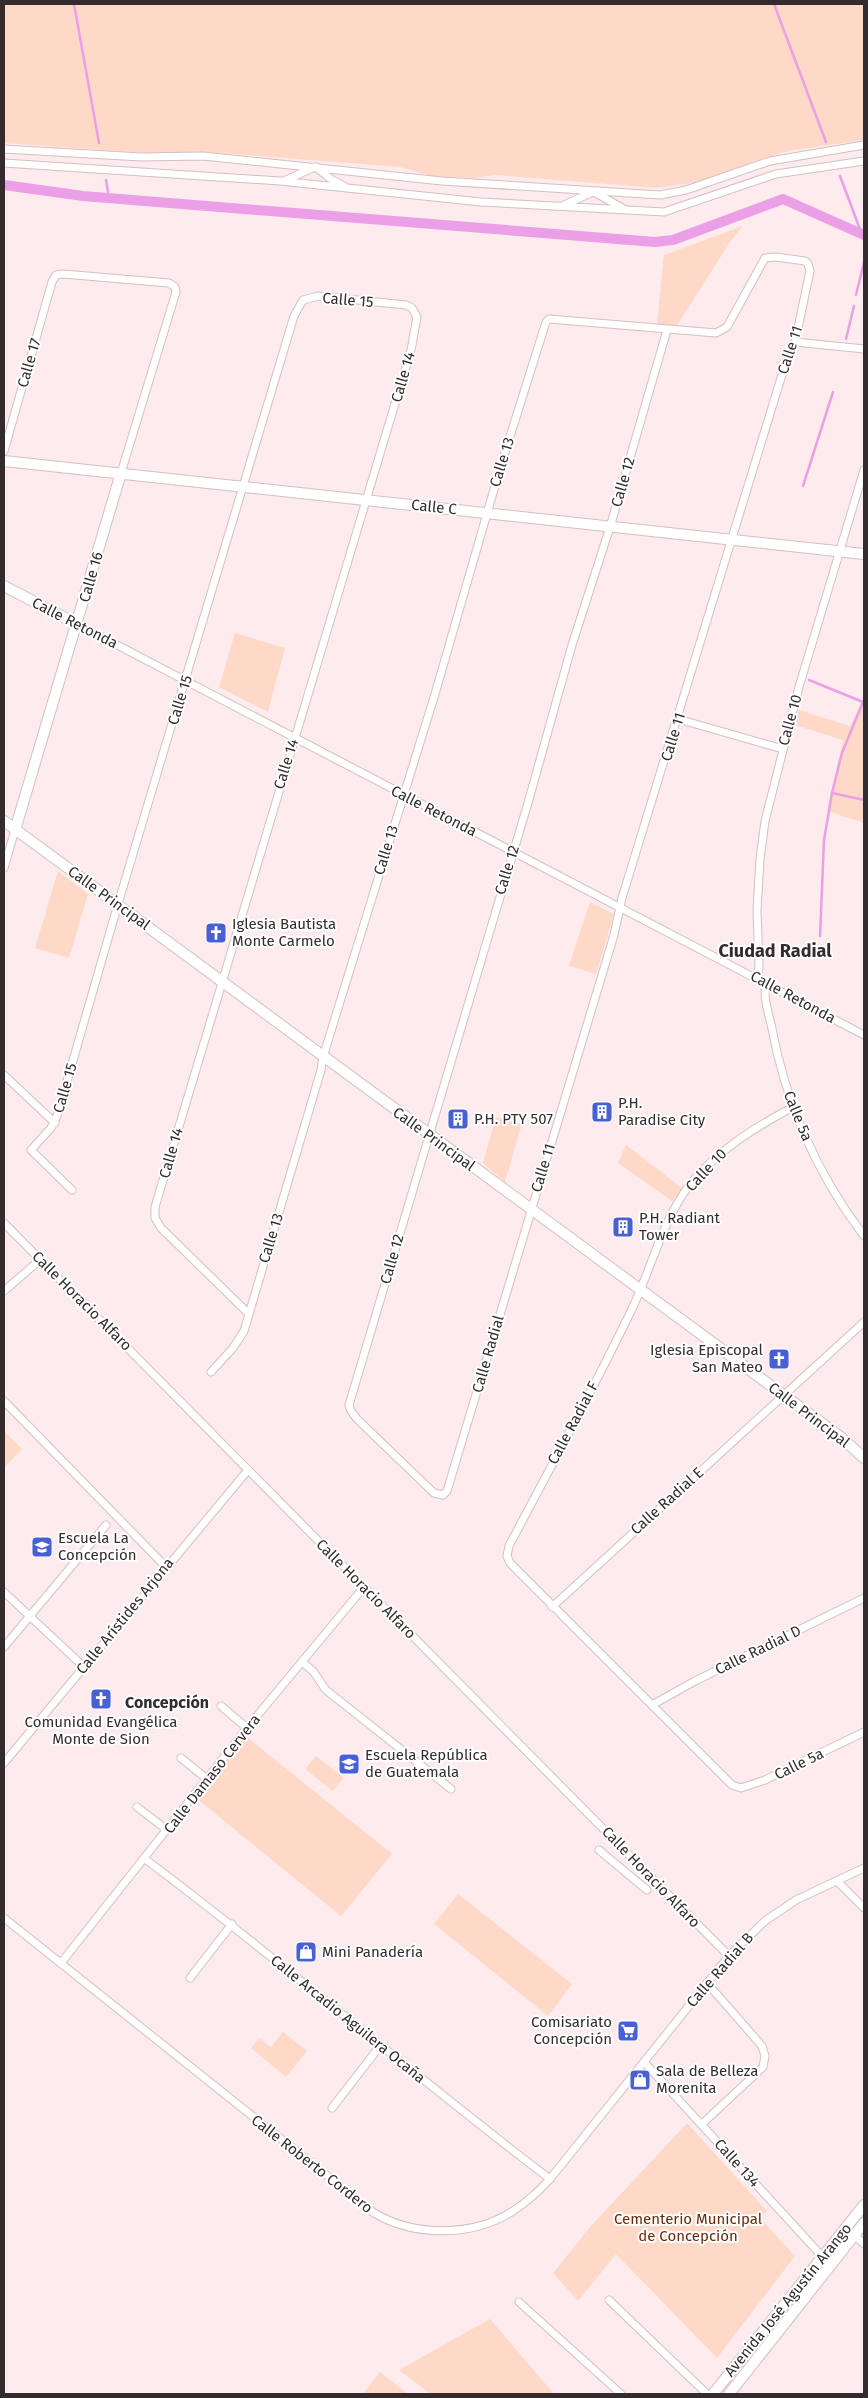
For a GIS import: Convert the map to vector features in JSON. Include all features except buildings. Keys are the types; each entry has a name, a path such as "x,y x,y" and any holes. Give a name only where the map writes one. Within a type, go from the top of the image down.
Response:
{"street":[{"path":"4,149 141,158 203,156 442,181 660,195 686,190 770,161 864,146"},
{"path":"4,163 280,181 557,207 664,212 776,174 864,161"},
{"path":"280,181 298,176 315,167"},
{"path":"315,167 332,180 352,189"},
{"path":"557,207 576,201 594,192"},
{"path":"594,192 613,204 634,212"},
{"name":"Calle 11","path":"530,1210 788,355 795,342 810,271 808,264 800,260 776,256 765,258 727,327 720,332 666,330"},
{"name":"Calle 16","path":"4,868 176,292 175,287 169,283 63,274 56,276"},
{"name":"Calle 17","path":"4,451 52,282 56,276"},
{"name":"Calle 15","path":"72,1190 31,1150 55,1123 118,904 294,316 304,300 318,296 406,305 415,312"},
{"name":"Calle 14","path":"249,1314 161,1228 154,1218 155,1207 294,736 411,350 417,324 415,312"},
{"name":"Calle 13","path":"211,1372 240,1339 249,1314 321,1070 323,1057 488,513 501,464 548,320 666,330"},
{"name":"Calle 12","path":"443,1495 434,1493 351,1411 351,1397 512,851 528,803 572,645 610,526 666,330"},
{"path":"795,342 864,349"},
{"name":"Calle C","path":"4,461 864,554"},
{"name":"Calle 10","path":"757,978 759,967 757,911 760,859 766,813 864,470"},
{"name":"Calle Retonda","path":"4,586 864,1035"},
{"path":"678,719 783,749"},
{"name":"Calle Principal","path":"4,821 842,1438 864,1458"},
{"name":"Calle 5a","path":"766,983 765,993 776,1050 793,1107 833,1189 864,1236"},
{"path":"4,1075 55,1123"},
{"name":"Calle 10","path":"639,1289 667,1225 689,1187 710,1163 738,1139 793,1107"},
{"name":"Calle Radial","path":"443,1495 450,1484 530,1210"},
{"name":"Calle Horacio Alfaro","path":"4,1223 729,1956"},
{"path":"4,1291 41,1260"},
{"name":"Calle Radial F","path":"552,1606 510,1564 507,1556 509,1546 631,1312 639,1289"},
{"name":"Calle Radial E","path":"552,1606 864,1322"},
{"path":"4,1401 166,1567"},
{"name":"Calle Arístides Arjona","path":"4,1763 248,1470"},
{"path":"4,1648 106,1525"},
{"name":"Calle Damaso Cervera","path":"60,1963 248,1728 364,1587"},
{"path":"4,1592 84,1667"},
{"name":"Calle Radial D","path":"652,1705 695,1681 864,1598"},
{"path":"552,1606 652,1705"},
{"path":"302,1662 313,1671 326,1690 451,1789"},
{"name":"Calle 5a","path":"652,1705 732,1785 741,1788 765,1780 864,1732"},
{"path":"221,1706 248,1728"},
{"path":"181,1758 208,1780"},
{"path":"137,1807 167,1830"},
{"path":"599,1850 647,1890"},
{"name":"Calle Arcadio Aguilera Ocaña","path":"145,1859 232,1924 380,2046 550,2179"},
{"name":"Calle Radial B","path":"644,2062 729,1956 765,1921 796,1900 864,1868"},
{"path":"638,1882 646,1873"},
{"path":"836,1881 864,1908"},
{"name":"Calle Roberto Cordero","path":"4,1918 351,2197 384,2219 429,2230 463,2230 491,2222 512,2212 534,2196 550,2179 644,2062"},
{"path":"190,1978 232,1924"},
{"path":"702,2124 763,2067 765,2056 762,2046 707,1984"},
{"path":"332,2108 380,2046"},
{"name":"Calle 134","path":"644,2062 823,2255 830,2265"},
{"name":"Avenida José Agustín Arango","path":"713,2394 864,2205"},
{"name":"Avenida José Agustín Arango","path":"729,2394 864,2223"},
{"path":"854,2235 864,2244"},
{"path":"610,2300 707,2394"},
{"path":"519,2302 621,2394"}],"green space":[{"path":"4,4 864,4 864,140 788,151 698,182 657,188 495,175 475,178 436,177 400,167 220,153 175,155 4,143"},
{"path":"743,226 730,242 676,327 657,325 664,255"},
{"path":"235,633 285,648 268,712 219,687"},
{"path":"864,697 864,823 827,811 843,740 795,725 799,710 850,726"},
{"path":"58,871 88,894 69,958 35,948"},
{"path":"590,902 614,914 596,974 569,966"},
{"path":"496,1117 522,1124 505,1182 483,1163"},
{"path":"626,1145 682,1188 672,1201 618,1163"},
{"path":"4,1431 22,1449 4,1468"},
{"path":"247,1737 392,1854 341,1916 196,1798"},
{"path":"316,1756 344,1778 333,1791 305,1769"},
{"path":"458,1894 572,1984 548,2016 434,1924"},
{"path":"283,2032 307,2051 286,2077 251,2048 259,2038 271,2047"},
{"name":"Cementerio Municipal de Concepción","path":"687,2123 767,2211 760,2218 795,2256 717,2358 616,2254 578,2301 553,2273 591,2226"},
{"path":"490,2319 554,2394 431,2394 399,2370"},
{"path":"380,2372 408,2394 363,2394"}],"waterway":[{"path":"74,4 99,143"},
{"path":"774,4 826,142"},
{"path":"840,176 864,240"},
{"path":"106,180 109,198"},
{"path":"4,185 83,196 655,242 673,240 783,199 864,235"},
{"path":"856,295 864,262"},
{"path":"846,339 854,306"},
{"path":"803,486 833,392"},
{"path":"809,680 863,702 842,753 832,793 864,800"},
{"path":"820,936 824,840 832,793"}],"place":[{"name":"Iglesia Bautista Monte Carmelo","path":"216,933"},
{"name":"P.H. Paradise City","path":"602,1112"},
{"name":"P.H. PTY 507","path":"458,1119"},
{"name":"P.H. Radiant Tower","path":"623,1227"},
{"name":"Iglesia Episcopal San Mateo","path":"779,1359"},
{"name":"Escuela La Concepción","path":"42,1547"},
{"name":"Comunidad Evangélica Monte de Sion","path":"101,1699"},
{"name":"Escuela República de Guatemala","path":"349,1764"},
{"name":"Mini Panadería","path":"306,1952"},
{"name":"Comisariato Concepción","path":"628,2031"},
{"name":"Sala de Belleza Morenita","path":"640,2080"}],"district":[{"name":"Ciudad Radial","path":"775,951"},
{"name":"Concepción","path":"167,1702"}]}
